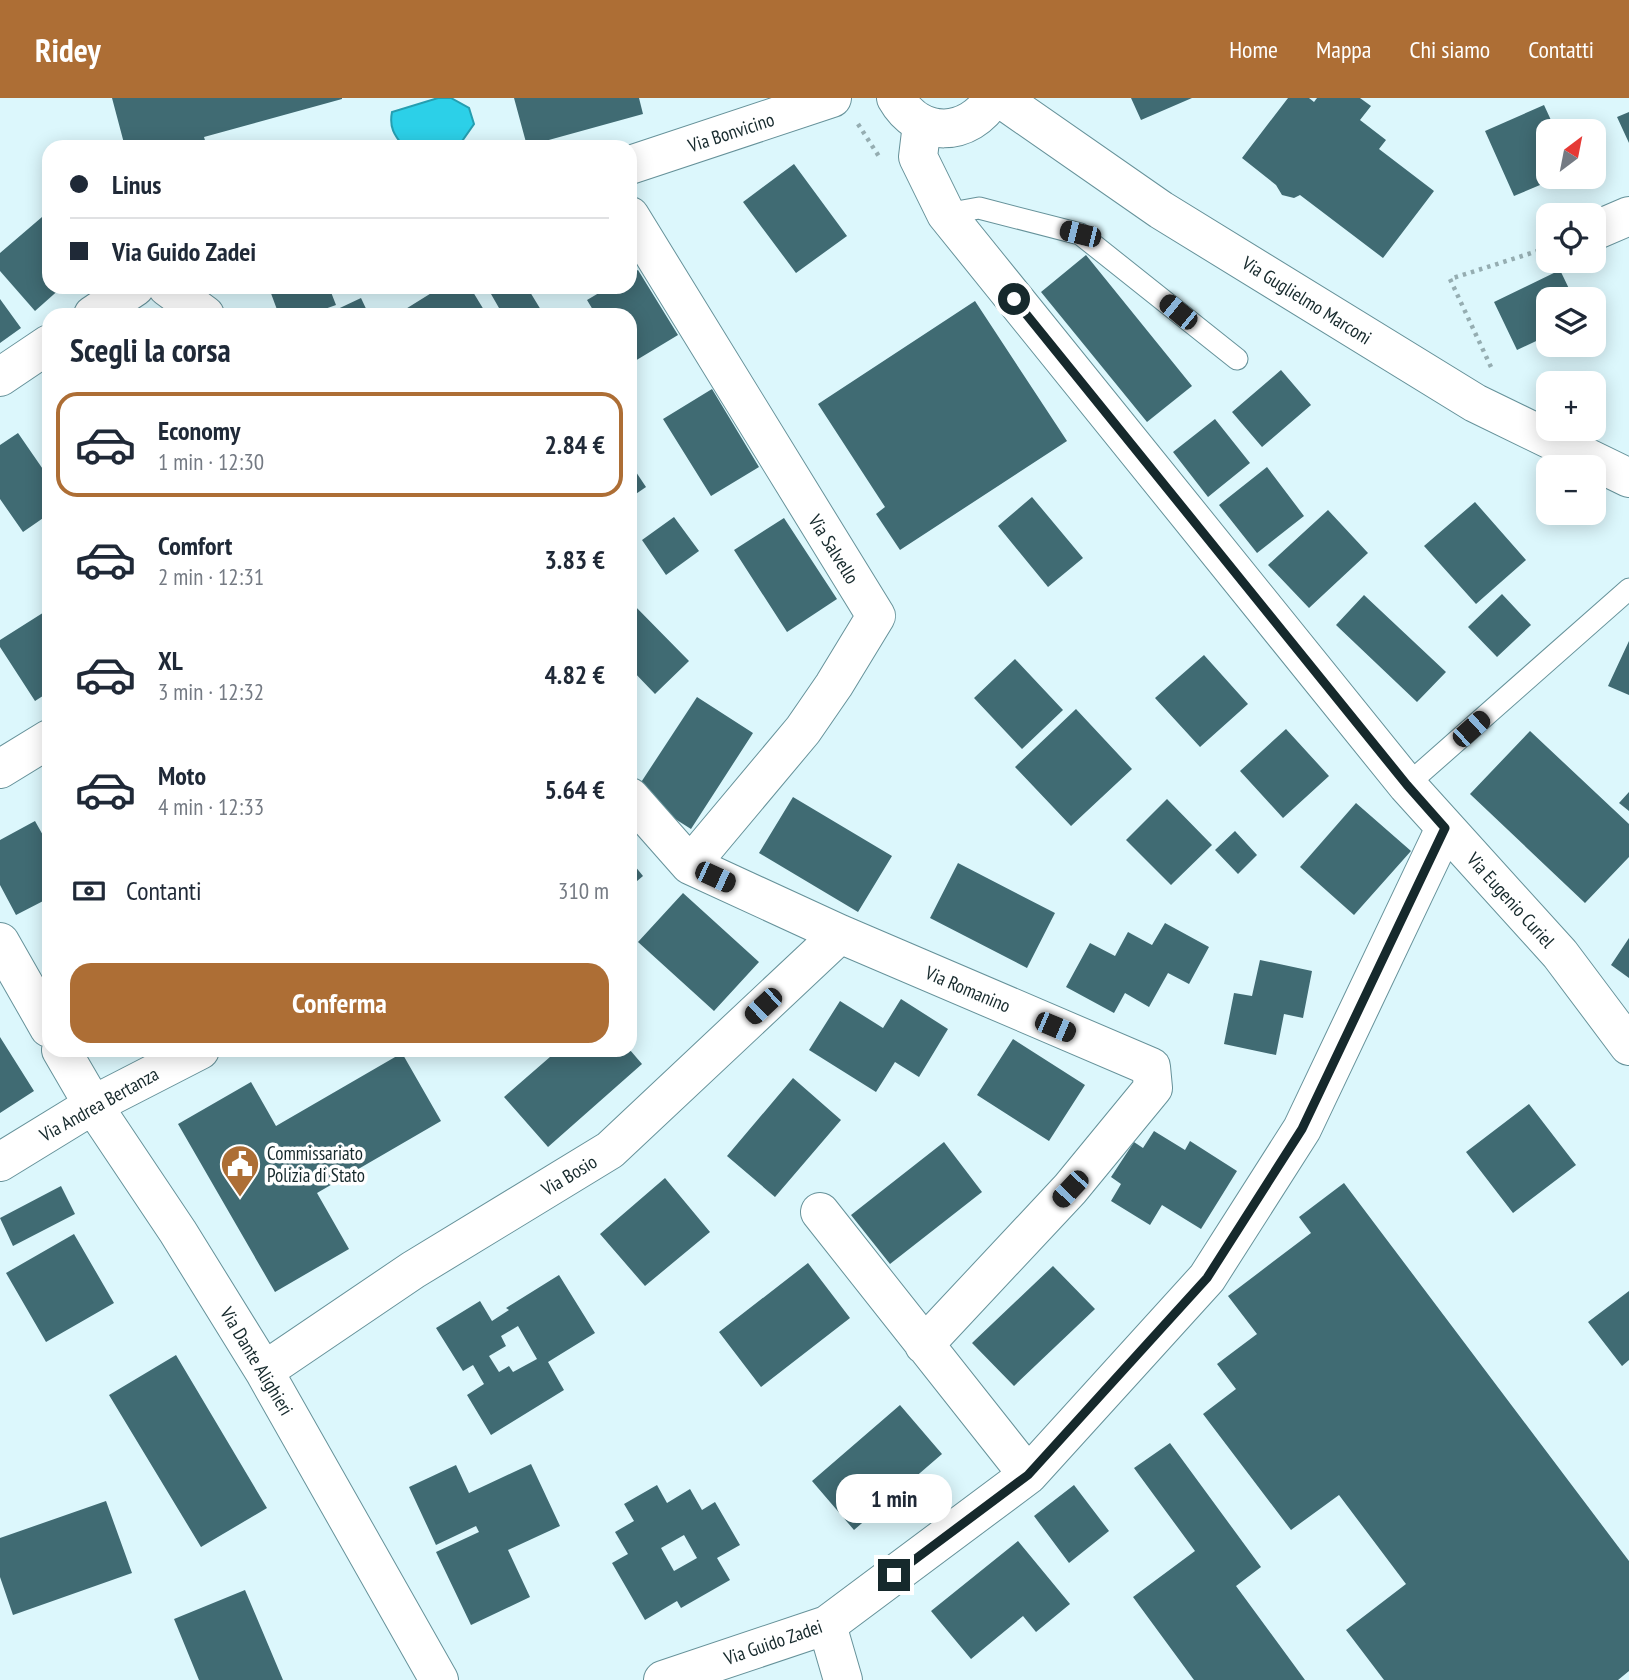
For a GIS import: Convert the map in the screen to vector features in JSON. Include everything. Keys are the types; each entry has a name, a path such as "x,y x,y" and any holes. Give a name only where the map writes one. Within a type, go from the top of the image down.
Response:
{"street":[{"name":"Via Bonvicino","path":"637,163 832,98"},
{"path":"909,111 939,128 956,128 973,121 986,110 993,98"},
{"name":"Via Guglielmo Marconi","path":"999,98 1161,210 1475,403 1629,478"},
{"name":"Via Eugenio Curiel","path":"909,111 918,157 946,214 1407,785 1560,954 1629,1046"},
{"path":"1606,225 1629,216"},
{"name":"Via Salvello","path":"637,227 876,616 803,730 690,865"},
{"path":"104,308 124,294"},
{"path":"176,294 196,308"},
{"path":"0,377 42,349"},
{"path":"0,769 42,743"},
{"name":"Via Romanino","path":"637,805 690,865 840,934 1151,1068 1153,1088 1112,1139 1070,1189 924,1345"},
{"name":"Via Guido Zadei","path":"663,1680 827,1625 1028,1475 1207,1278 1302,1129 1445,828"},
{"name":"Via Bosio","path":"264,1371 413,1270 610,1150 840,934"},
{"path":"0,942 42,1016"},
{"name":"Via Dante Alighieri","path":"65,1057 264,1371 439,1680"},
{"name":"Via Andrea Bertanza","path":"0,1162 93,1105 186,1057"},
{"path":"820,1212 1028,1475"},
{"path":"827,1625 843,1680"}],"lane":[{"path":"946,214 979,208 1080,234 1237,359"},
{"path":"1407,785 1629,589"}],"path":[{"path":"1475,403 1493,371 1450,279 1536,252"}],"water":[{"path":"438,98 451,98 469,108 474,124 463,140 398,140 391,122 392,112"}],"building":[{"path":"112,98 342,98 204,137 205,140 123,140"},
{"path":"514,98 639,98 643,114 549,140 525,140"},
{"path":"1131,98 1192,98 1141,120"},
{"path":"1288,98 1309,98 1314,102 1317,98 1360,98 1371,106 1360,120 1386,140 1379,149 1434,191 1383,258 1300,195 1294,198 1282,195 1276,185 1242,158"},
{"path":"1544,105 1550,119 1536,119 1536,187 1514,196 1485,131"},
{"path":"1629,112 1629,143 1617,117"},
{"path":"794,164 847,236 796,273 743,202"},
{"path":"42,217 42,294 54,294 35,311 0,271 0,253"},
{"path":"1086,255 1192,386 1147,422 1041,292"},
{"path":"637,270 678,335 637,360 637,308 592,308 587,300 597,294 637,294"},
{"path":"1554,273 1561,273 1568,287 1536,287 1536,341 1517,350 1494,302"},
{"path":"271,294 332,294 336,305 328,308 276,308"},
{"path":"430,294 474,294 483,308 407,308"},
{"path":"491,294 531,294 540,308 499,308"},
{"path":"361,298 366,308 340,308"},
{"path":"0,299 21,328 0,343"},
{"path":"975,301 1067,441 900,550 876,514 885,507 818,404"},
{"path":"1281,370 1311,405 1262,447 1232,412"},
{"path":"712,389 759,467 711,496 663,419"},
{"path":"1215,419 1250,463 1208,497 1173,452"},
{"path":"18,433 42,468 42,519 23,532 0,499 0,445"},
{"path":"1267,467 1304,516 1257,553 1219,505"},
{"path":"637,474 646,487 637,493"},
{"path":"1032,497 1083,558 1048,587 998,526"},
{"path":"1475,502 1526,560 1476,604 1424,546"},
{"path":"1328,510 1368,553 1309,608 1268,565"},
{"path":"674,517 699,551 666,575 642,540"},
{"path":"784,518 837,599 787,632 734,550"},
{"path":"1502,594 1531,625 1497,657 1468,627"},
{"path":"1364,595 1446,672 1417,702 1336,625"},
{"path":"637,608 689,661 655,694 637,675"},
{"path":"42,613 42,696 35,701 0,647 0,640"},
{"path":"1629,641 1629,695 1608,686"},
{"path":"1204,655 1248,704 1200,747 1155,698"},
{"path":"1015,659 1063,710 1022,749 974,698"},
{"path":"697,697 753,733 691,829 637,795 637,788"},
{"path":"1076,709 1132,769 1071,826 1015,767"},
{"path":"1286,729 1329,776 1283,818 1240,771"},
{"path":"1530,731 1629,824 1629,857 1585,903 1470,794"},
{"path":"1629,792 1629,811 1619,803"},
{"path":"793,797 892,856 858,912 759,853"},
{"path":"1167,799 1212,845 1171,885 1126,840"},
{"path":"1356,803 1411,851 1354,915 1300,867"},
{"path":"35,821 42,834 42,902 16,915 0,885 0,840"},
{"path":"1235,831 1257,855 1238,874 1215,850"},
{"path":"958,863 1055,913 1027,968 930,918"},
{"path":"637,869 643,876 637,881"},
{"path":"683,893 759,962 714,1011 638,942"},
{"path":"1165,923 1209,947 1189,984 1168,973 1149,1007 1125,993 1114,1013 1066,987 1090,943 1115,956 1128,932 1152,945"},
{"path":"1629,938 1629,978 1611,965"},
{"path":"1260,960 1312,971 1303,1018 1284,1014 1276,1055 1224,1044 1234,993 1252,996"},
{"path":"901,999 948,1029 919,1077 895,1062 876,1092 809,1050 840,1001 883,1028"},
{"path":"0,1037 34,1091 0,1113"},
{"path":"1013,1039 1085,1085 1049,1141 977,1095"},
{"path":"395,1057 404,1057 441,1121 317,1193 349,1249 275,1292 178,1124 251,1082 276,1126"},
{"path":"550,1057 636,1057 642,1064 548,1147 504,1097"},
{"path":"793,1078 841,1120 775,1197 727,1156"},
{"path":"1529,1104 1576,1165 1513,1213 1466,1152"},
{"path":"1154,1131 1185,1150 1190,1141 1237,1171 1201,1229 1162,1205 1150,1225 1111,1201 1121,1184 1111,1177 1134,1142 1143,1148"},
{"path":"944,1142 982,1192 890,1264 851,1215"},
{"path":"665,1178 710,1232 645,1286 600,1234"},
{"path":"1344,1183 1629,1561 1629,1671 1618,1680 1384,1680 1346,1630 1406,1584 1339,1495 1291,1530 1203,1414 1236,1389 1217,1364 1257,1334 1228,1296 1311,1233 1299,1217"},
{"path":"61,1186 75,1214 13,1246 0,1218"},
{"path":"74,1234 114,1303 46,1342 6,1273"},
{"path":"808,1263 850,1318 761,1387 719,1332"},
{"path":"1053,1266 1095,1309 1014,1386 972,1343"},
{"path":"559,1275 595,1333 548,1362 564,1390 491,1435 467,1395 484,1384 473,1365 463,1371 436,1328 480,1301 492,1321 509,1310 506,1308","holes":["518,1326 537,1359 513,1372 509,1366 499,1372 489,1356 506,1346 501,1336"]},
{"path":"1629,1291 1629,1360 1622,1366 1588,1322"},
{"path":"176,1355 267,1508 201,1547 109,1395"},
{"path":"900,1405 942,1454 854,1530 812,1481"},
{"path":"1170,1443 1261,1567 1236,1586 1305,1680 1194,1680 1133,1597 1195,1551 1134,1468"},
{"path":"531,1464 560,1526 508,1550 530,1597 471,1625 436,1552 479,1532 476,1526 436,1545 409,1487 456,1465 469,1493"},
{"path":"657,1485 667,1503 690,1489 702,1510 715,1502 740,1545 717,1558 730,1580 681,1608 677,1601 645,1620 612,1563 628,1554 615,1532 634,1521 624,1504","holes":["684,1535 697,1558 674,1571 661,1548"]},
{"path":"1074,1485 1109,1531 1069,1563 1034,1516"},
{"path":"106,1501 132,1573 13,1615 0,1577 0,1538"},
{"path":"1018,1541 1070,1604 1036,1632 1023,1616 971,1659 931,1611"},
{"path":"245,1590 283,1680 199,1680 174,1619"}],"place":[{"name":"Commissariato Polizia di Stato","path":"240,1198"}],"route":[{"path":"894,1575 1028,1475 1207,1278 1302,1129 1445,828 1407,785 1014,299"}]}
